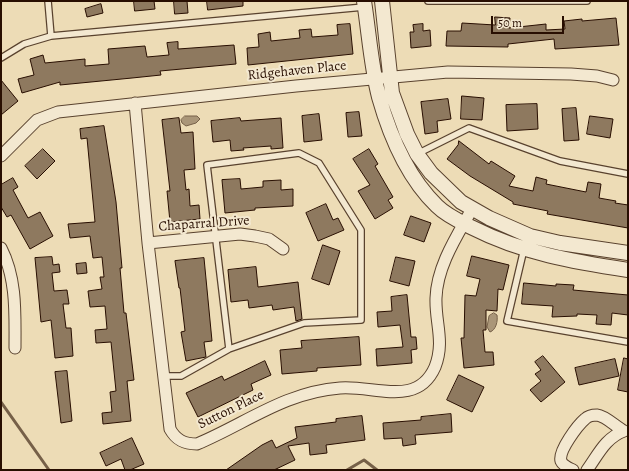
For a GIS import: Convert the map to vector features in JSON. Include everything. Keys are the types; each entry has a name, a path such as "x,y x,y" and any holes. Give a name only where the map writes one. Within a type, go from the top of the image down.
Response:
{"street":[{"path":"382,1 389,77 398,112 417,154 431,172 456,197 472,209 530,236 560,243 628,253"},
{"path":"365,4 375,79 388,125 417,184 437,206 448,215 486,235 524,249 587,264 628,270"},
{"name":"Ridgehaven Place","path":"1,156 37,120 58,112 448,72 571,74 597,76 614,80"},
{"name":"Sutton Place","path":"135,103 148,243 170,429 178,439 187,444 196,444 204,441 269,407 322,390 353,387 391,392 406,392 419,388 430,376 440,350 436,298 438,285 452,243 472,209"},
{"name":"Chaparral Drive","path":"148,243 240,234 256,236 269,240 283,249"},
{"path":"1,248 11,272 15,302 15,348"},
{"path":"573,470 564,465 561,456 571,436 585,419 595,415 601,416 626,431"},
{"path":"587,470 604,445 614,435 626,431"}],"lane":[{"path":"48,1 51,36"},
{"path":"428,1 587,1"},
{"path":"1,58 24,44 51,36 365,4"},
{"path":"417,154 469,128 560,161 628,174"},
{"path":"164,376 181,376 229,349 304,322 361,320 361,230 319,163 299,153 207,165 229,349"},
{"path":"530,236 524,249 507,320 628,342"}],"shaded area":[{"path":"185,116 197,116 200,119 196,123 186,126 181,120"},
{"path":"494,313 497,315 497,322 494,329 490,332 487,327 489,316"}],"building":[{"path":"134,1 154,1 155,9 135,11"},
{"path":"174,1 187,1 188,13 175,14"},
{"path":"207,1 243,1 243,6 208,10"},
{"path":"101,4 103,13 87,17 85,9"},
{"path":"495,17 510,18 509,28 546,24 546,30 565,29 564,21 616,18 619,45 555,49 554,39 508,44 508,47 446,46 447,31 461,31 462,23 495,25"},
{"path":"350,24 353,54 248,65 247,48 259,47 258,34 270,32 271,41 300,38 299,30 311,29 312,37 338,35 337,25"},
{"path":"423,24 423,31 430,30 431,46 411,48 410,32 414,32 413,25"},
{"path":"178,42 178,49 234,45 236,64 160,71 161,75 132,78 60,85 60,82 22,93 18,79 34,75 30,59 43,55 45,63 85,59 85,66 109,64 108,49 145,46 147,57 169,55 167,43"},
{"path":"1,80 18,101 1,115"},
{"path":"462,96 484,98 482,120 461,119"},
{"path":"448,99 451,119 437,121 438,132 425,134 421,102"},
{"path":"537,104 538,129 507,131 506,105"},
{"path":"576,108 579,140 564,141 562,109"},
{"path":"359,112 362,136 348,137 346,113"},
{"path":"319,114 322,140 304,142 302,116"},
{"path":"590,116 613,119 610,138 587,134"},
{"path":"179,118 181,133 193,132 195,169 184,170 186,190 189,189 190,206 199,205 200,219 170,222 167,191 170,191 162,120"},
{"path":"240,118 241,121 281,118 283,148 271,149 271,146 243,148 244,150 231,151 230,140 213,142 211,121"},
{"path":"104,126 116,202 122,268 120,268 124,313 126,313 134,380 127,381 131,421 103,424 102,413 112,412 110,392 116,391 111,342 96,343 95,330 107,329 105,306 90,307 88,291 102,289 100,277 104,277 102,257 93,258 90,236 70,238 68,224 95,222 87,138 81,139 80,129"},
{"path":"459,141 489,164 491,161 515,176 509,186 533,191 536,177 547,180 546,184 586,192 588,182 601,184 599,198 628,205 628,228 547,214 548,211 513,204 513,202 470,176 447,159 458,145"},
{"path":"43,149 55,161 37,179 25,166"},
{"path":"369,149 378,164 375,166 393,197 388,200 393,208 375,219 358,191 370,185 353,159"},
{"path":"13,178 18,187 13,190 28,218 40,212 53,236 30,249 11,215 7,217 1,207 1,185"},
{"path":"240,179 241,189 263,187 263,181 281,180 281,190 293,189 293,206 255,208 255,210 225,213 222,180"},
{"path":"326,204 333,220 338,218 344,230 318,241 306,213"},
{"path":"411,216 431,223 424,242 404,235"},
{"path":"323,245 340,251 329,285 312,279"},
{"path":"472,256 509,265 503,290 498,289 497,311 486,310 486,330 483,330 485,352 493,352 494,365 464,368 461,338 464,338 465,295 476,296 480,279 467,276"},
{"path":"52,257 53,265 59,264 60,272 52,273 54,291 67,290 69,304 63,304 66,328 71,328 73,356 55,358 51,320 41,322 35,258"},
{"path":"396,257 415,261 409,286 390,281"},
{"path":"204,258 212,341 204,342 206,357 186,361 181,332 185,331 175,261"},
{"path":"86,263 87,273 77,274 76,264"},
{"path":"256,267 258,287 298,282 302,319 296,321 294,307 273,310 272,305 249,308 248,300 231,302 228,270"},
{"path":"524,283 556,286 556,284 574,285 573,290 628,295 628,315 612,313 611,325 596,324 597,315 577,314 577,316 552,317 553,306 522,304"},
{"path":"407,295 411,337 416,337 417,349 411,350 412,363 377,366 376,349 403,347 400,325 378,327 377,312 392,311 391,297"},
{"path":"359,337 361,365 317,368 317,371 282,374 280,350 302,348 301,341"},
{"path":"543,356 565,382 541,402 530,390 541,381 535,374 541,370 535,362"},
{"path":"624,358 628,359 628,392 618,390"},
{"path":"615,359 619,376 579,385 575,368"},
{"path":"265,361 271,375 251,384 253,390 198,417 186,393 222,376 224,380"},
{"path":"67,371 72,421 61,423 55,372"},
{"path":"459,375 484,387 472,412 447,400"},
{"path":"451,414 452,432 415,435 416,444 403,446 402,438 384,439 383,423 421,420 421,417"},
{"path":"362,416 365,440 326,445 327,453 310,455 309,443 288,446 295,460 274,470 226,470 262,445 272,440 276,448 297,438 295,427 336,422 336,419"},
{"path":"132,438 144,464 130,470 125,470 121,459 106,466 100,453"}],"waterway":[{"path":"1,402 49,470"},
{"path":"347,470 364,460 377,470"}]}
